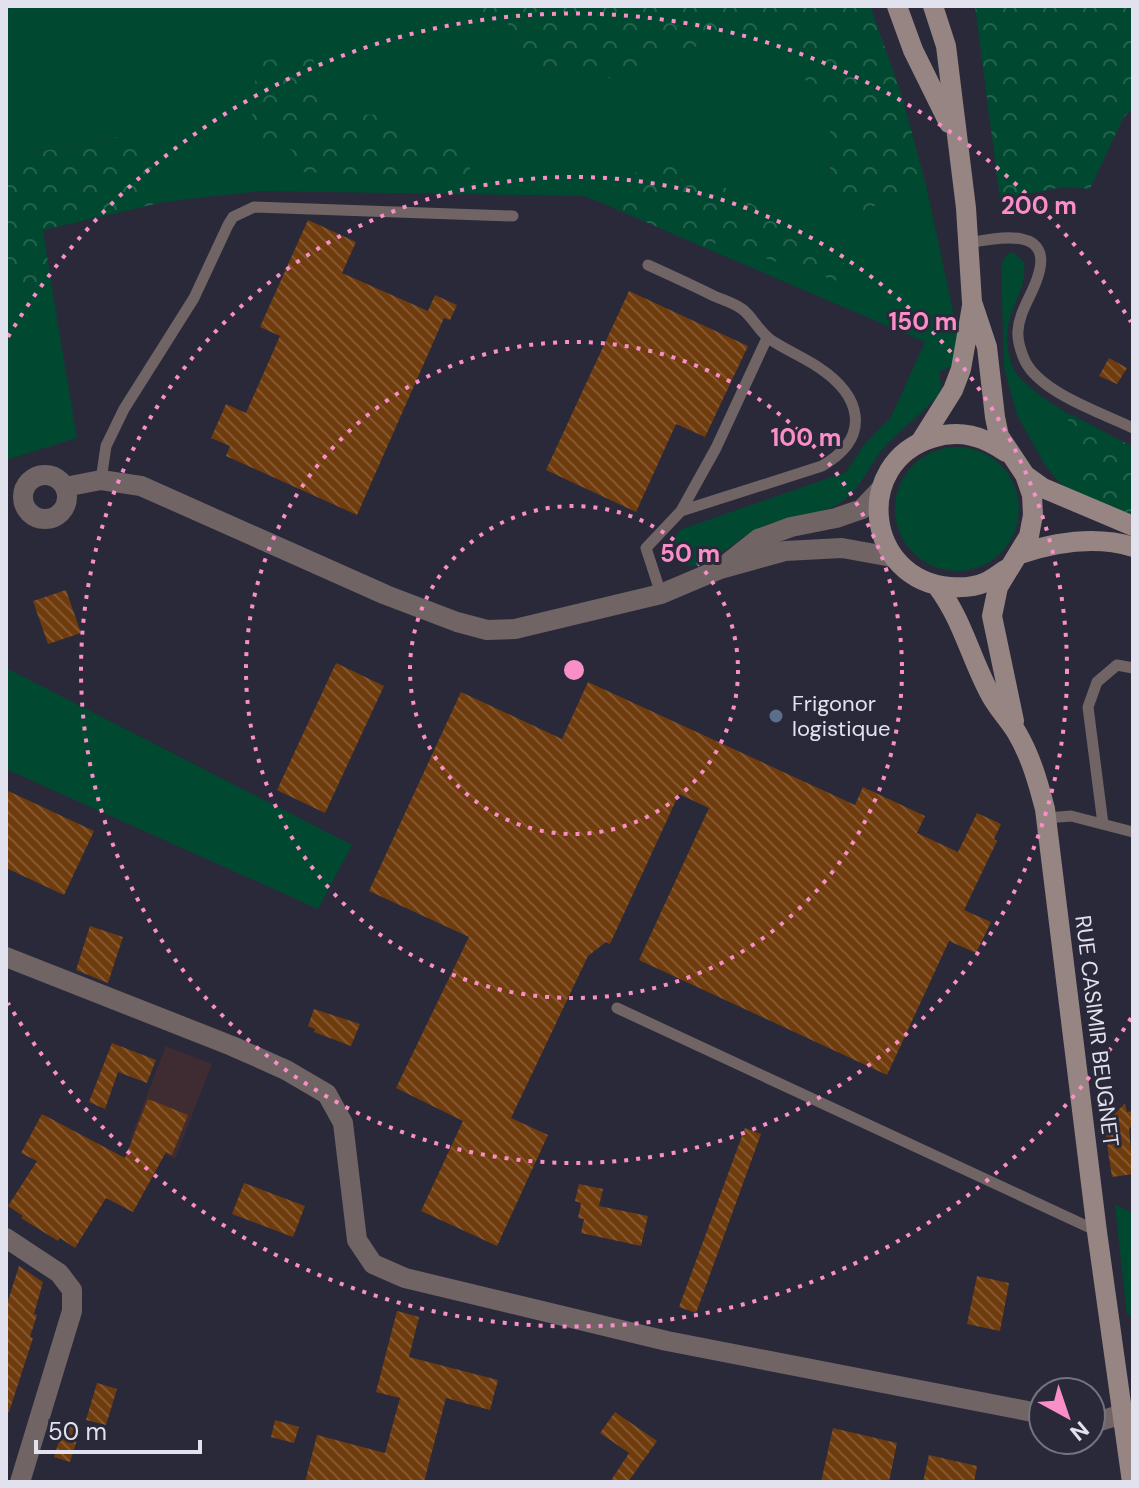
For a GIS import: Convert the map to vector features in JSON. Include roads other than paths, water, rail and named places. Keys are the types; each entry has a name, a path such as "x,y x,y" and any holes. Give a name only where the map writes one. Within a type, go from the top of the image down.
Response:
{"main road":[{"path":"897,6 913,50 957,139"},
{"path":"921,441 953,390 961,369 972,302 966,208 946,46 933,6"},
{"path":"972,302 987,347 990,390 999,436 1025,475 1032,495 1033,515 1029,536 998,587 992,616 1017,732"},
{"path":"1010,455 990,441 967,434 943,434 921,441 903,453 889,470 881,489 878,513 882,536 892,557 920,580 937,586 961,588 985,582 1013,562 1066,543 1120,543 1133,547"},
{"path":"1025,475 1058,495 1133,526"},
{"path":"937,586 961,625 989,693 1017,732"},
{"name":"RUE CASIMIR BEUGNET","path":"1017,732 1031,760 1046,818 1097,1232 1132,1482"}],"street":[{"path":"65,487 101,480 141,486 386,595 487,630 515,629 661,594 720,569 785,551 822,548 892,557"},
{"path":"720,569 758,539 862,509 881,489"},
{"path":"6,957 232,1046 286,1070 327,1094 343,1123 357,1240 373,1264 405,1278 667,1341 1027,1411"},
{"path":"6,1238 59,1273 72,1290 72,1311 20,1482"},
{"path":"1107,1419 1122,1414"}],"lane":[{"path":"101,480 106,446 124,409 194,298 233,217 254,207 513,216"},
{"path":"968,243 1004,236 1028,241 1035,246 1041,265 1017,332 1026,364 1039,379 1056,391 1133,428"},
{"path":"648,265 743,309 767,338 821,369 839,384 851,400 856,415 857,427 850,443 838,457 822,466 681,511"},
{"path":"661,594 646,548 681,511 696,479 716,448 767,338"},
{"path":"1103,824 1088,707 1097,682 1107,673 1117,665 1133,668"},
{"path":"1046,818 1071,816 1133,832"},
{"path":"617,1008 1097,1232"}],"place":[{"name":"Frigonor logistique","path":"776,716"}]}
